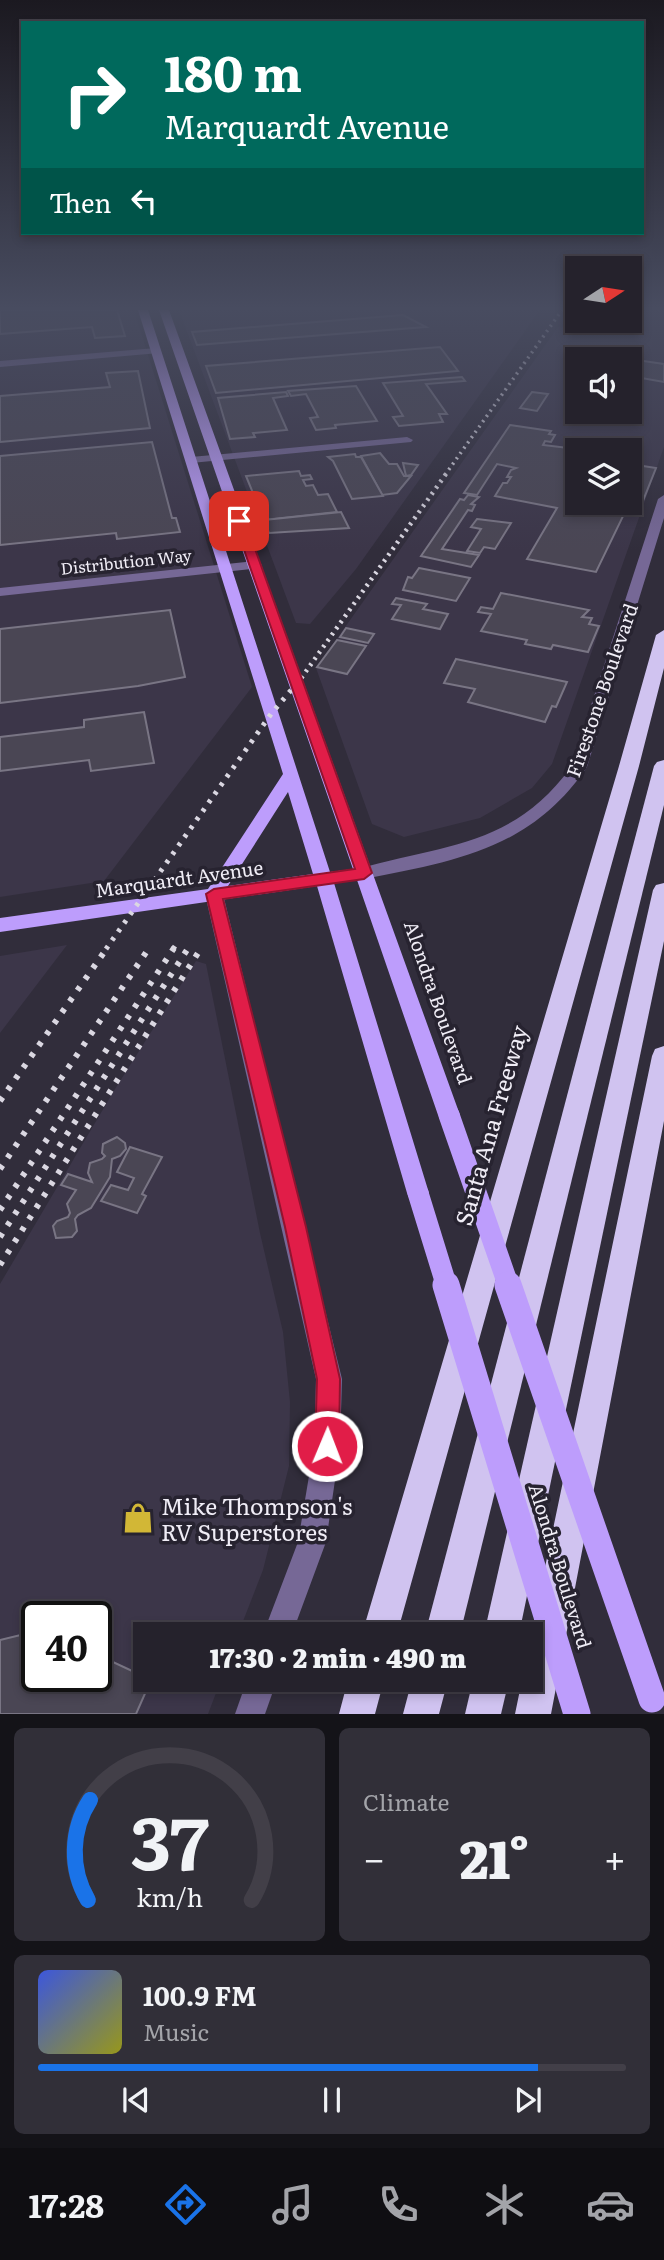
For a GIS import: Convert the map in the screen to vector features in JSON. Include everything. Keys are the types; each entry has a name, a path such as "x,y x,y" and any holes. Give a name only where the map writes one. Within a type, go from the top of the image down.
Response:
{"highway":[{"name":"Santa Ana Freeway","path":"382,1622 629,766 664,635"},
{"path":"445,1622 664,766"},
{"path":"504,1622 664,890"},
{"path":"533,1714 664,1056"},
{"path":"357,1714 363,1692"},
{"path":"421,1714 427,1692"},
{"path":"483,1714 488,1692"}],"main road":[{"name":"Alondra Boulevard","path":"169,390 291,775 577,1714"},
{"name":"Alondra Boulevard","path":"193,390 449,1115 654,1707"},
{"path":"214,894 291,775"},
{"name":"Marquardt Avenue","path":"0,925 364,873"}],"street":[{"path":"191,460 407,440"},
{"name":"Firestone Boulevard","path":"364,873 428,860 480,844 536,816 569,784 581,760 664,499"},
{"name":"Distribution Way","path":"0,592 255,565"},
{"path":"214,894 329,1379 327,1446 312,1542 282,1622"},
{"path":"250,1714 258,1692"}],"shaded area":[{"path":"0,390 159,390 252,687 104,881 0,897"},
{"path":"209,390 483,390 356,569 310,624 296,623"},
{"path":"513,390 565,390 565,424 642,424 642,390 664,390 664,447 642,509 642,438 565,438 565,515 640,515 552,764 532,788 480,818 404,837 372,824 316,668"},
{"path":"67,945 0,1033 0,956"},
{"name":"Mike Thompson's RV Superstores","path":"196,961 206,964 260,1233 283,1332 290,1402 289,1466 263,1570 243,1622 133,1622 133,1692 216,1692 208,1714 0,1714 0,1284 115,1089"}],"building":[{"path":"73,390 142,390 150,428 0,442 0,396"},
{"path":"215,390 249,390 216,393"},
{"path":"358,390 377,421 335,425 336,428 316,430 310,418 318,417 306,394 291,396 288,391"},
{"path":"387,390 430,390 447,414 439,414 443,422 399,426 393,417 403,416"},
{"path":"286,392 288,396 273,398 287,430 253,433 255,437 230,439 218,398"},
{"path":"532,392 548,394 537,411 520,408"},
{"path":"510,425 551,431 549,434 555,435 551,442 545,441 543,445 565,448 565,515 624,515 596,572 527,559 557,508 495,496 503,483 507,483 511,477 507,477 511,470 516,468 497,464 477,495 464,493"},
{"path":"152,442 172,518 176,518 180,532 117,539 116,533 0,545 0,456"},
{"path":"380,453 389,464 397,464 404,476 411,476 397,493 382,495 361,456"},
{"path":"355,454 356,457 361,457 383,496 352,499 333,461 328,457"},
{"path":"403,463 418,465 411,475 406,476"},
{"path":"642,466 656,468 642,503"},
{"path":"299,471 301,476 310,475 312,479 303,480 306,486 313,485 318,495 328,494 337,512 264,520 246,476"},
{"path":"468,495 479,497 471,504 475,505 472,511 468,510 442,549 479,555 471,567 421,556 460,499 464,500"},
{"path":"341,512 349,528 269,533 264,520"},
{"path":"477,519 511,523 495,549 484,547 480,553 467,551 481,529 471,527"},
{"path":"419,568 470,578 456,601 403,590 408,577 412,578"},
{"path":"501,593 589,610 582,617 592,618 589,624 599,626 588,652 553,645 551,649 525,644 527,640 481,631 491,614 478,612 481,607 493,609"},
{"path":"396,598 427,604 423,609 448,614 440,629 392,619 401,605 392,604"},
{"path":"170,610 185,677 138,686 0,703 0,629"},
{"path":"346,628 374,634 368,643 340,637"},
{"path":"337,640 366,646 347,674 317,667"},
{"path":"456,659 567,682 556,707 552,706 545,722 468,702 475,689 444,683"},
{"path":"144,712 154,763 91,771 89,760 0,771 0,737 84,727 84,720"},
{"path":"117,1137 125,1143 126,1149 120,1156 112,1159 110,1177 91,1208 75,1219 77,1231 72,1237 56,1238 53,1226 57,1221 68,1217 70,1213 67,1204 76,1190 61,1185 68,1174 92,1182 88,1173 90,1163 102,1159 105,1156 102,1153 103,1144"},
{"path":"130,1147 162,1157 142,1194 146,1196 137,1213 101,1201 111,1185 128,1190 134,1178 117,1172"},
{"path":"21,1635 21,1692 112,1692 112,1662 133,1671 133,1692 146,1692 136,1714 0,1714 0,1640"}],"railway":[{"path":"445,475 505,390"},
{"path":"297,684 446,474"},
{"path":"106,949 271,714 298,682"},
{"path":"0,1101 107,948"},
{"path":"0,1210 174,948"},
{"path":"0,1237 187,950"},
{"path":"0,1169 147,951"},
{"path":"0,1265 198,953"}],"place":[{"name":"Mike Thompson's RV Superstores","path":"138,1518"}],"route":[{"path":"239,521 364,873 214,894 329,1379 327,1446"}]}
